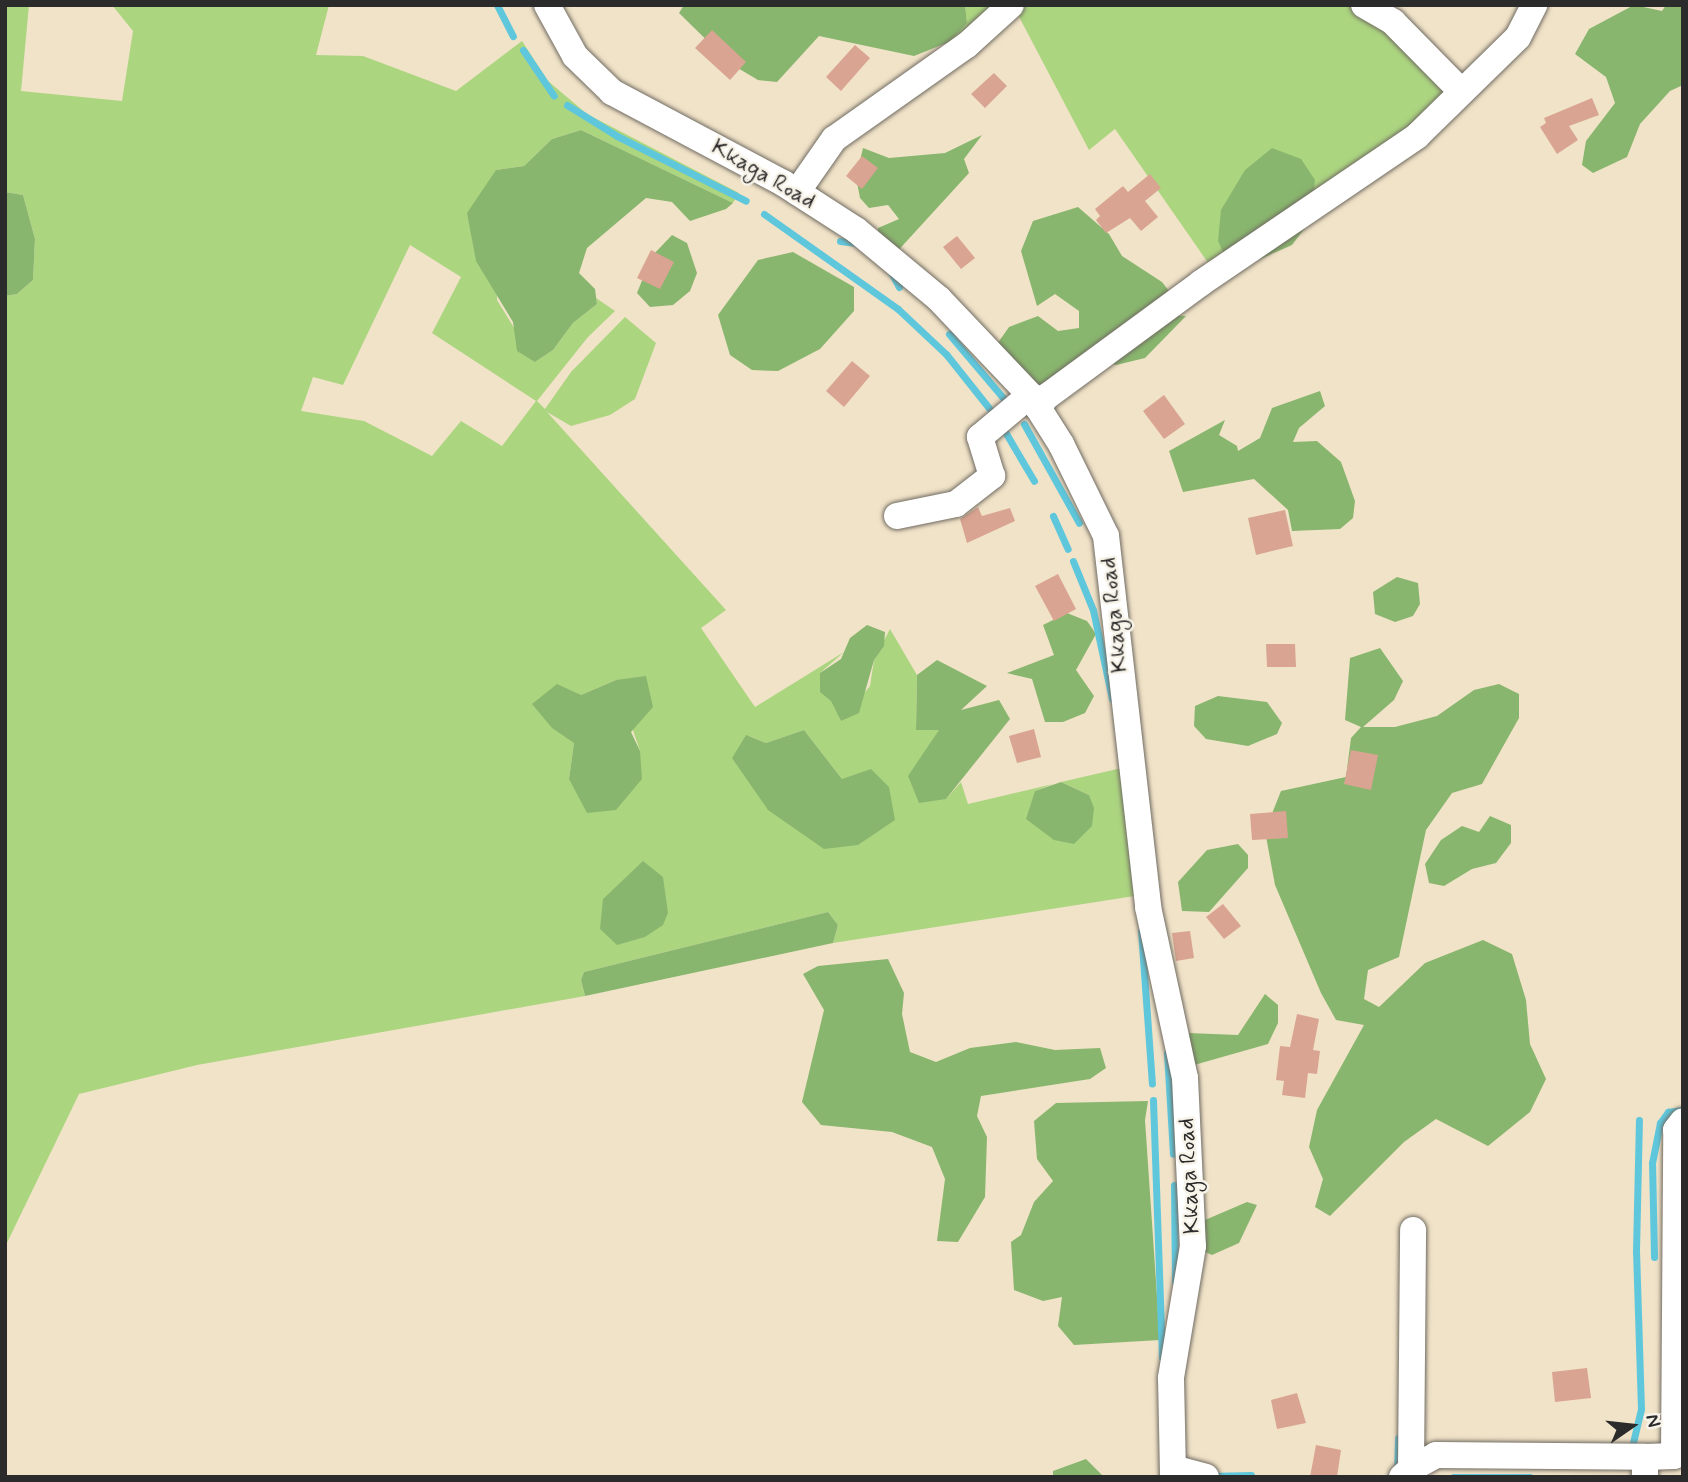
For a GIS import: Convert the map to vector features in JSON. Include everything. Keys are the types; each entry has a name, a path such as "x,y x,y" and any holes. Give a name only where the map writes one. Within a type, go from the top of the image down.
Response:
{"street":[{"name":"Kkaga Road","path":"547,5 575,56 612,92 797,192 856,230 939,299 1034,402 1073,465 1106,536 1148,907 1185,1078 1194,1246 1171,1378 1173,1473"},
{"path":"797,192 834,139 967,45 1011,5"},
{"path":"1364,5 1393,22 1461,92"},
{"path":"897,516 956,504 992,476 980,437 1046,397 1289,220 1417,136 1518,37 1534,5"},
{"path":"1408,1474 1436,1455 1645,1467 1674,1456 1675,1130 1683,1121"},
{"path":"1408,1474 1413,1230"},
{"path":"1173,1473 1206,1477"}],"green space":[{"path":"5,5 29,5 21,91 122,101 133,31 112,5 329,5 316,55 363,56 456,91 522,41 548,81 587,114 739,193 733,203 581,130 552,139 524,166 496,170 497,300 535,362 553,350 573,323 597,304 596,298 615,311 588,337 537,401 545,409 571,372 625,317 656,343 635,399 610,415 571,426 547,412 726,610 701,628 755,707 844,652 820,673 841,721 870,686 874,660 890,629 917,675 916,730 940,729 931,744 946,799 961,782 968,804 1053,784 1035,791 1089,795 1061,782 1126,767 1141,895 833,943 838,925 828,912 584,972 581,980 585,996 197,1065 79,1094 5,1247 5,296 17,294 33,280 35,239 23,195 5,192","holes":["410,245 461,277 432,333 536,401 502,446 461,421 432,456 364,421 301,411 313,377 343,385","616,680 640,751 569,779 581,695","804,730 842,779 746,735 766,743"]},
{"path":"684,5 965,5 967,23 949,42 914,56 819,36 777,82 758,80 731,64 679,13"},
{"path":"965,5 999,5 949,42 967,23"},
{"path":"1018,5 1355,5 1390,32 1445,92 1441,104 1211,267 1115,129 1089,150 1015,9"},
{"path":"1634,5 1662,11 1666,5 1683,5 1683,85 1670,91 1640,124 1627,157 1593,173 1582,165 1586,141 1615,103 1606,77 1575,54 1589,29"},
{"path":"581,130 733,203 726,209 690,221 672,202 646,198 587,248 579,273 595,289 597,304 573,323 553,350 535,362 517,351 513,322 476,261 467,213 496,170 524,166 552,139"},
{"path":"982,135 964,159 969,173 894,255 878,240 878,228 899,219 888,205 869,208 860,198 856,177 863,148 889,158 945,153"},
{"path":"1272,148 1301,159 1315,180 1311,220 1292,245 1256,261 1223,252 1218,241 1221,210 1245,170"},
{"path":"5,192 23,195 35,239 33,280 17,294 5,296"},
{"path":"1078,207 1109,234 1122,256 1162,282 1169,291 1165,315 1186,316 1145,358 1116,365 1088,356 1050,382 1028,387 995,347 1009,327 1038,316 1058,331 1079,328 1079,311 1055,294 1037,306 1021,251 1033,221"},
{"path":"672,235 687,243 697,273 690,291 673,305 650,307 637,293 652,256"},
{"path":"793,252 854,287 854,311 820,349 778,371 752,370 730,355 718,315 758,260"},
{"path":"1320,391 1325,406 1299,428 1293,442 1317,441 1341,462 1355,501 1353,518 1340,529 1292,531 1288,510 1254,479 1183,492 1169,451 1225,420 1219,435 1237,446 1238,451 1260,438 1272,408"},
{"path":"1397,577 1418,583 1420,604 1413,616 1395,622 1375,614 1373,592"},
{"path":"1067,613 1087,621 1096,634 1076,670 1094,696 1085,713 1063,722 1045,722 1032,679 1007,673 1054,655 1043,625"},
{"path":"867,625 885,632 884,646 874,660 859,713 841,721 831,701 820,692 820,673 841,659 850,638"},
{"path":"1380,648 1403,681 1394,700 1363,727 1395,727 1437,716 1474,690 1499,684 1519,694 1519,718 1482,784 1452,793 1426,830 1399,957 1368,970 1364,999 1379,1007 1425,963 1483,940 1512,954 1526,1000 1530,1044 1546,1079 1530,1112 1488,1146 1436,1119 1404,1142 1330,1216 1315,1207 1323,1179 1309,1147 1317,1110 1364,1025 1336,1020 1321,993 1275,885 1265,831 1281,791 1346,777 1351,738 1361,727 1345,720 1350,658"},
{"path":"937,660 987,686 961,710 999,700 1010,719 946,799 919,803 908,776 939,730 916,730 917,675"},
{"path":"646,676 653,707 631,732 640,751 642,779 616,810 587,813 569,779 574,743 552,728 532,704 557,684 581,695 616,680"},
{"path":"1218,696 1267,702 1282,723 1277,734 1248,746 1206,739 1194,726 1195,706"},
{"path":"804,730 842,779 871,769 889,787 895,820 858,845 824,849 768,810 732,758 746,735 766,743"},
{"path":"1061,782 1089,795 1094,808 1092,826 1074,844 1054,840 1026,819 1035,791"},
{"path":"1490,816 1511,825 1511,843 1496,863 1472,869 1444,886 1429,883 1425,864 1441,840 1462,826 1479,832"},
{"path":"1238,844 1248,855 1248,868 1209,912 1182,911 1178,882 1207,850"},
{"path":"643,861 663,877 668,913 663,925 645,937 617,945 600,929 603,899"},
{"path":"828,912 838,925 833,943 585,996 581,980 584,972"},
{"path":"888,959 904,993 902,1014 910,1052 936,1062 970,1048 1016,1042 1055,1050 1100,1048 1106,1068 1090,1079 981,1096 977,1116 987,1137 985,1197 958,1242 937,1241 945,1179 932,1147 892,1132 821,1125 802,1102 824,1010 803,974 818,966"},
{"path":"1265,994 1278,1005 1278,1023 1268,1044 1173,1071 1188,1033 1238,1035"},
{"path":"1148,1101 1145,1120 1160,1340 1074,1345 1058,1326 1062,1297 1043,1301 1014,1290 1011,1242 1021,1235 1034,1202 1053,1181 1037,1159 1034,1121 1056,1103"},
{"path":"1247,1202 1257,1205 1239,1243 1212,1255 1185,1243 1205,1220"},
{"path":"1086,1459 1104,1477 1053,1477 1053,1471"}],"building":[{"path":"712,30 746,62 730,80 695,48"},
{"path":"855,45 870,58 841,91 826,77"},
{"path":"994,73 1007,86 985,108 971,94"},
{"path":"1592,98 1599,115 1569,126 1578,140 1557,154 1540,127 1546,123 1544,118"},
{"path":"862,156 878,168 862,189 846,176"},
{"path":"1150,174 1161,188 1145,201 1158,217 1141,231 1130,218 1106,233 1096,220 1100,216 1095,209 1123,186 1128,192"},
{"path":"957,236 975,258 961,269 943,247"},
{"path":"651,250 674,262 660,289 637,278"},
{"path":"852,361 870,376 844,407 826,391"},
{"path":"1164,395 1185,424 1164,439 1143,411"},
{"path":"978,507 982,516 1010,508 1015,521 967,543 960,519"},
{"path":"1285,510 1293,546 1256,555 1248,518"},
{"path":"1058,574 1076,609 1054,621 1035,586"},
{"path":"1266,644 1295,644 1296,667 1267,667"},
{"path":"1034,729 1041,757 1017,763 1009,736"},
{"path":"1351,750 1378,755 1371,790 1344,784"},
{"path":"1286,811 1288,838 1252,840 1250,814"},
{"path":"1223,904 1241,926 1224,939 1206,917"},
{"path":"1190,931 1194,958 1176,961 1172,933"},
{"path":"1297,1014 1319,1019 1313,1050 1320,1051 1317,1074 1308,1073 1305,1098 1282,1095 1284,1081 1276,1080 1280,1046 1290,1047"},
{"path":"1587,1368 1591,1398 1555,1402 1552,1372"},
{"path":"1297,1393 1306,1423 1277,1429 1271,1400"},
{"path":"1316,1445 1341,1450 1337,1477 1310,1477"}],"waterway":[{"path":"497,5 513,36"},
{"path":"523,50 554,96"},
{"path":"567,105 617,136 746,201"},
{"path":"764,214 898,309 946,354 989,408"},
{"path":"840,241 857,243"},
{"path":"891,272 899,287"},
{"path":"949,334 1010,406"},
{"path":"1024,424 1079,523"},
{"path":"1004,430 1034,481"},
{"path":"1053,516 1068,549"},
{"path":"1073,561 1093,610 1112,699"},
{"path":"1141,931 1152,1084"},
{"path":"1167,1053 1173,1154"},
{"path":"1153,1100 1162,1357"},
{"path":"1654,1257 1652,1163 1660,1123 1668,1112 1682,1110"},
{"path":"1631,1451 1641,1409 1636,1251 1639,1120"},
{"path":"1174,1185 1175,1282"},
{"path":"1397,1471 1398,1438"},
{"path":"1209,1476 1251,1475"},
{"path":"1453,1477 1530,1477"}]}
